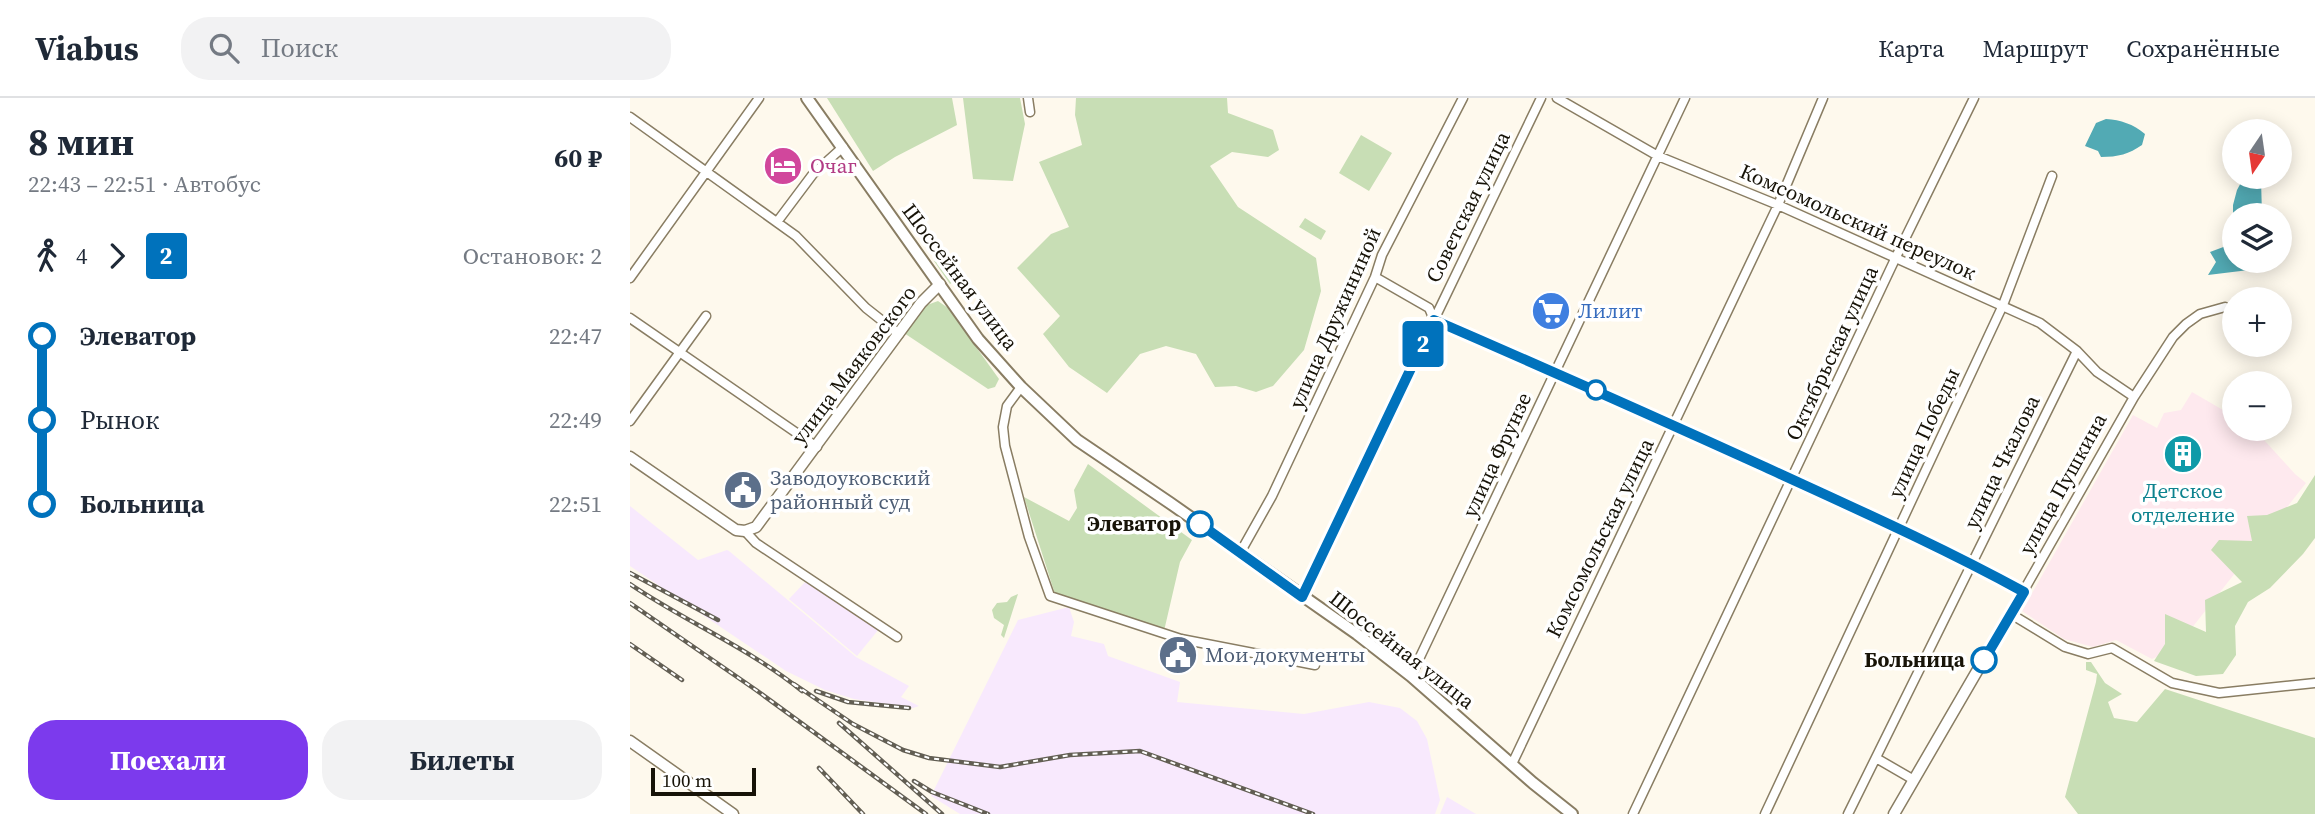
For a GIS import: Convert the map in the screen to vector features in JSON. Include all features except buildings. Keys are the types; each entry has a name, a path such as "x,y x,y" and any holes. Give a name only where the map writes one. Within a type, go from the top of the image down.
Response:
{"main road":[{"name":"Шоссейная улица","path":"807,98 978,339 1021,387 1077,440 1357,634 1411,676 1572,814"}],"street":[{"path":"630,278 759,98"},
{"path":"1028,98 1030,112"},
{"name":"улица Дружининой","path":"1240,553 1272,496 1375,277 1382,255 1463,98"},
{"name":"Советская улица","path":"1302,597 1541,98"},
{"name":"Комсомольский переулок","path":"1557,98 1658,156 1779,205 2040,323 2077,351 2097,372 2134,397"},
{"name":"улица Фрунзе","path":"1411,676 1685,98"},
{"name":"Комсомольская улица","path":"1512,764 1779,205 1823,98"},
{"name":"Октябрьская улица","path":"1633,814 1896,257 1975,98"},
{"path":"630,117 796,236 866,308 899,334"},
{"path":"777,222 813,174 843,147"},
{"name":"улица Победы","path":"1766,814 2003,305 2052,176"},
{"path":"1375,277 1429,308 1434,320 1792,479 2024,592"},
{"name":"улица Маяковского","path":"745,531 756,527 921,303 940,284"},
{"name":"улица Пушкина","path":"1894,814 2134,397 2179,330 2200,314 2222,307"},
{"path":"630,421 706,316"},
{"path":"630,318 817,447"},
{"name":"улица Чкалова","path":"1848,814 2077,351"},
{"path":"1021,387 1007,406 1003,427 1005,446 1029,537 1051,596 1181,639 1315,665"},
{"path":"630,457 736,530 745,531 756,543 897,637"},
{"path":"2011,614 2065,647 2088,654 2112,648 2172,683 2219,693 2315,683"},
{"path":"630,741 733,814"},
{"path":"1876,758 1914,780"}],"shaded area":[{"path":"2192,392 2222,409 2222,441 2265,441 2306,483 2176,648 2152,659 2116,640 2093,647 2064,639 2022,611 2133,415 2157,428 2164,413 2181,410"},
{"path":"630,506 698,560 729,551 856,657 909,686 901,697 919,706 913,708 854,699 825,690 786,671 630,566"},
{"path":"807,580 879,629 857,656 789,599"},
{"path":"1069,607 1074,622 1071,636 1104,644 1108,656 1180,682 1177,702 1304,714 1369,702 1400,708 1417,721 1427,739 1440,800 1435,814 960,814 931,796 1018,620"},
{"path":"1447,797 1476,814 1440,814"}],"green space":[{"path":"827,98 952,98 957,125 873,171"},
{"path":"963,98 1020,98 1025,124 1013,181 973,179"},
{"path":"1076,98 1227,98 1228,113 1273,130 1279,150 1268,157 1232,152 1210,166 1238,207 1316,258 1321,291 1304,350 1273,386 1256,392 1236,386 1215,387 1196,354 1166,346 1140,354 1107,393 1069,367 1043,334 1060,316 1017,268 1051,234 1069,227 1039,162 1082,145 1075,115"},
{"path":"1361,135 1392,153 1369,191 1339,173"},
{"path":"1305,218 1326,231 1321,240 1299,227"},
{"path":"939,257 956,280 950,284 934,261"},
{"path":"938,301 948,308 999,379 995,387 988,389 904,333 927,305"},
{"path":"1088,464 1192,540 1180,562 1164,631 1055,594 1024,497 1069,521 1077,508 1074,490"},
{"path":"2315,475 2315,538 2270,588 2248,602 2235,626 2236,655 2223,674 2196,676 2154,661 2165,644 2165,614 2206,632 2205,600 2242,582 2211,550 2219,540 2252,541 2247,516 2267,515 2297,503"},
{"path":"1018,594 1004,638 1001,635 1004,625 994,618 992,610 997,603 1007,602"},
{"path":"2086,662 2091,662 2105,683 2122,694 2108,702 2114,718 2137,722 2165,689 2315,738 2315,814 2078,814 2065,797 2096,682 2097,674 2086,670"}],"water":[{"path":"2106,119 2127,123 2145,134 2142,145 2123,154 2101,157 2098,151 2085,146 2096,123"},
{"path":"2261,189 2262,203 2234,203 2237,190"},
{"path":"2222,248 2222,273 2224,273 2208,275 2216,262 2210,252"}],"railway":[{"path":"630,573 718,620"},
{"path":"630,584 761,661 802,691"},
{"path":"630,603 756,690 926,814"},
{"path":"630,644 682,680"},
{"path":"794,684 853,724 903,750 929,758 1000,767 1070,755 1140,751 1313,814"},
{"path":"816,691 848,702 909,708"},
{"path":"839,723 942,814"},
{"path":"819,768 863,814"},
{"path":"914,781 932,792 988,814"}],"bus line":[{"name":"2","path":"1200,524 1302,597 1434,320 1792,479 2024,592 1984,660"}],"place":[{"name":"Очаг","path":"783,166"},
{"name":"Лилит","path":"1551,311"},
{"name":"Детское отделение","path":"2183,454"},
{"name":"Заводоуковский районный суд","path":"743,490"},
{"name":"Элеватор","path":"1200,524"},
{"name":"Мои документы","path":"1178,655"},
{"name":"Больница","path":"1984,660"}]}
